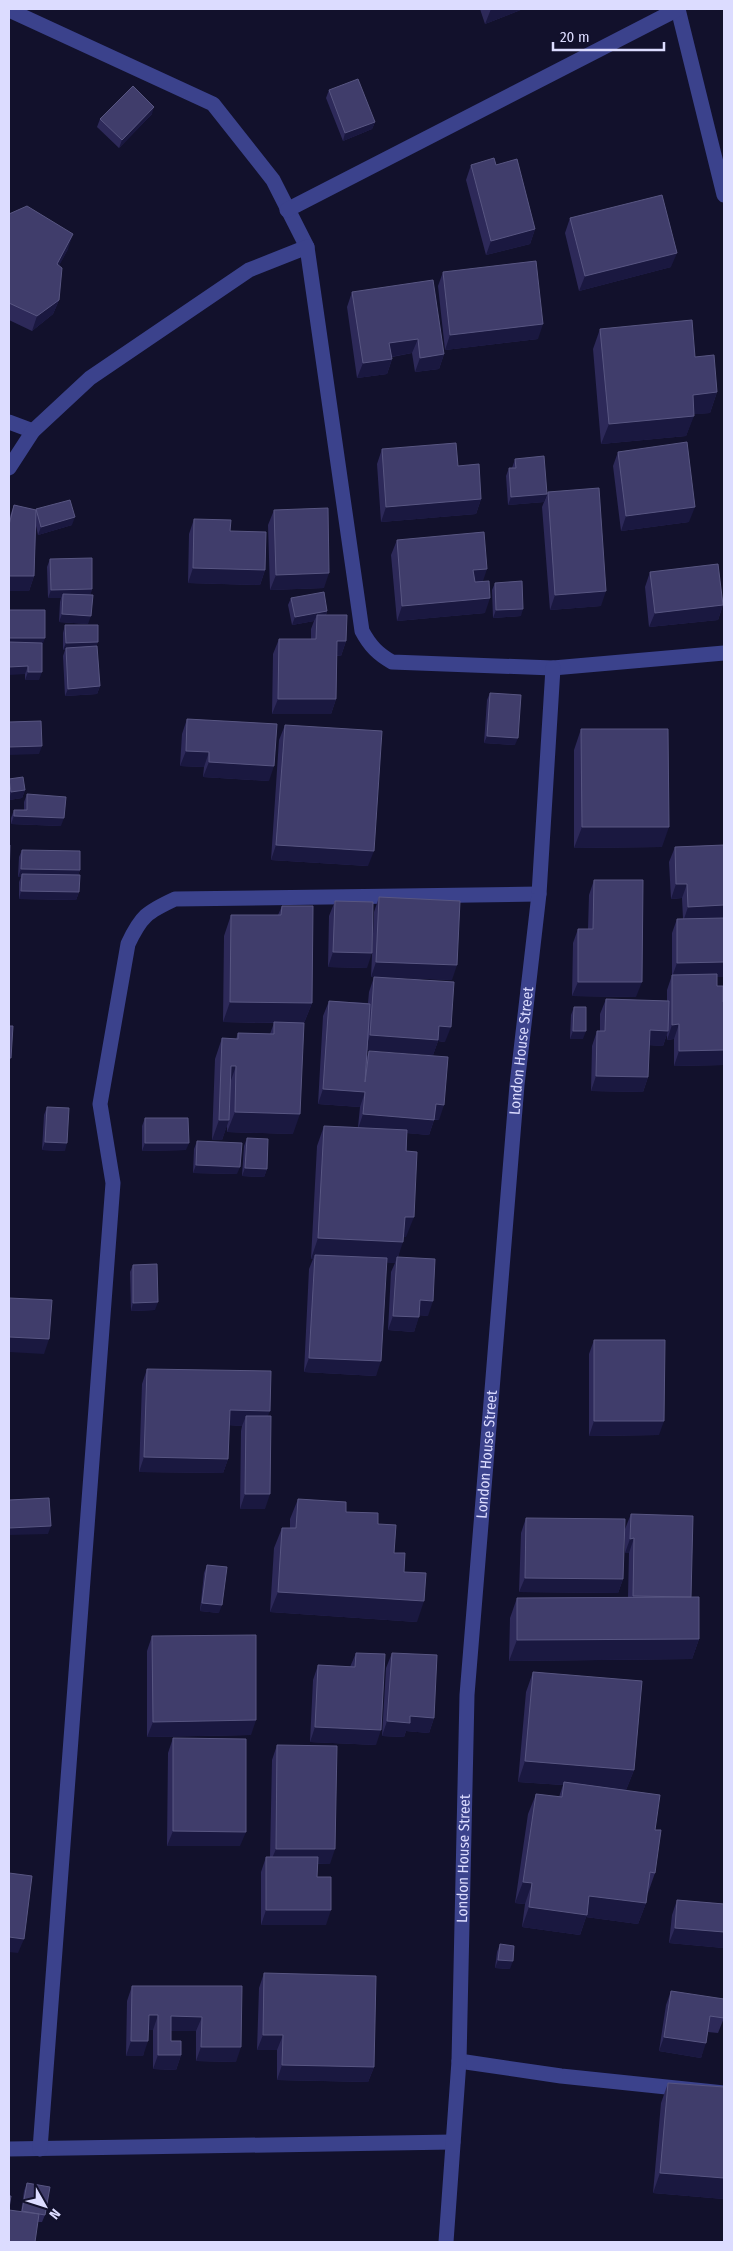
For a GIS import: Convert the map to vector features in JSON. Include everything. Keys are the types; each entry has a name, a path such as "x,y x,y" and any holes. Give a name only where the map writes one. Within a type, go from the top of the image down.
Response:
{"street":[{"path":"287,210 678,9 724,195"},
{"path":"9,10 213,104 273,180 307,247 362,632 378,654 392,662 553,668 724,653"},
{"path":"9,468 33,430 90,378 249,270 307,247"},
{"path":"9,422 33,430"},
{"name":"London House Street","path":"446,2242 459,2061 467,1695 517,1085 539,894 553,668"},
{"path":"40,2149 113,1183 100,1104 128,944 137,926 150,911 175,900 539,894"},
{"path":"459,2061 561,2076 724,2093"},
{"path":"9,2149 453,2142"}],"building":[{"path":"358,79 375,122 345,133 329,90"},
{"path":"133,86 154,107 122,140 100,119"},
{"path":"494,158 496,165 517,159 535,229 491,241 471,165"},
{"path":"662,195 677,253 585,276 570,218"},
{"path":"27,206 73,234 57,264 62,268 59,300 37,316 9,303 9,214"},
{"path":"536,261 543,324 450,335 443,272"},
{"path":"433,280 444,354 420,358 418,339 389,343 392,359 363,363 352,292"},
{"path":"692,320 695,357 714,355 717,392 693,395 694,416 609,424 600,329"},
{"path":"687,442 695,507 626,516 618,452"},
{"path":"456,443 458,466 479,464 481,499 386,507 382,449"},
{"path":"544,456 547,494 511,497 509,468 516,468 515,459"},
{"path":"599,488 606,591 555,595 548,492"},
{"path":"70,500 75,517 41,527 36,509"},
{"path":"14,505 36,510 34,576 9,576 9,525"},
{"path":"328,508 329,573 276,575 274,510"},
{"path":"194,519 231,520 230,531 266,532 265,570 193,568"},
{"path":"484,532 487,569 473,570 475,582 489,581 490,598 402,606 397,540"},
{"path":"92,558 92,589 51,590 50,559"},
{"path":"718,564 723,605 655,613 650,572"},
{"path":"522,581 523,609 496,610 495,583"},
{"path":"324,592 327,611 295,617 291,598"},
{"path":"63,594 93,595 91,616 62,614"},
{"path":"9,610 45,610 45,638 9,638"},
{"path":"317,615 347,615 346,641 337,641 336,699 278,699 279,639 316,639"},
{"path":"65,625 98,625 98,642 66,643"},
{"path":"9,642 42,643 42,672 28,672 28,666 9,667"},
{"path":"97,646 100,686 68,689 66,648"},
{"path":"490,693 521,695 518,738 487,736"},
{"path":"187,719 277,724 274,766 209,762 209,752 186,751"},
{"path":"41,721 42,746 9,747 9,722"},
{"path":"285,725 382,731 374,851 276,845"},
{"path":"581,729 668,729 669,827 582,827"},
{"path":"23,777 25,790 11,792 9,779"},
{"path":"27,794 66,797 64,818 14,816 14,810 27,810"},
{"path":"9,845 10,845 9,878"},
{"path":"724,845 724,905 688,907 687,884 676,884 675,847"},
{"path":"22,850 80,851 80,870 21,869"},
{"path":"22,874 80,875 79,892 21,891"},
{"path":"594,880 643,880 642,982 578,982 578,929 593,929"},
{"path":"379,897 460,901 457,965 376,962"},
{"path":"335,901 373,902 372,953 333,952"},
{"path":"282,906 313,906 312,1003 230,1002 231,915 281,915"},
{"path":"724,918 724,962 677,963 677,919"},
{"path":"717,974 717,986 723,986 724,1050 679,1051 679,1024 672,1025 672,975"},
{"path":"374,977 454,982 451,1027 439,1026 438,1040 370,1035"},
{"path":"606,999 669,1001 668,1031 650,1030 648,1077 596,1076 597,1031 605,1031"},
{"path":"329,1001 370,1004 365,1082 369,1051 448,1057 444,1105 436,1104 434,1120 363,1114 365,1092 323,1089"},
{"path":"574,1007 586,1007 586,1031 573,1031"},
{"path":"274,1022 304,1023 300,1114 235,1112 236,1066 231,1066 229,1120 219,1120 222,1038 238,1039 238,1033 274,1034"},
{"path":"9,1026 13,1026 11,1058 9,1058"},
{"path":"47,1107 69,1108 67,1143 45,1142"},
{"path":"145,1118 188,1118 189,1143 145,1143"},
{"path":"324,1126 407,1130 406,1151 417,1152 414,1217 405,1217 403,1242 318,1238"},
{"path":"247,1138 268,1139 267,1169 245,1168"},
{"path":"197,1141 242,1143 240,1167 196,1165"},
{"path":"315,1255 387,1258 381,1361 309,1358"},
{"path":"397,1257 435,1259 433,1301 420,1300 419,1317 393,1316"},
{"path":"157,1264 158,1302 133,1303 133,1265"},
{"path":"9,1298 52,1300 49,1339 9,1337"},
{"path":"594,1340 665,1340 664,1421 594,1421"},
{"path":"147,1369 271,1371 270,1411 230,1410 228,1459 144,1457"},
{"path":"246,1416 271,1416 270,1494 245,1494"},
{"path":"49,1498 51,1526 9,1528 9,1500"},
{"path":"298,1499 346,1502 346,1512 378,1513 378,1524 396,1525 394,1553 405,1553 404,1572 426,1573 424,1601 278,1592 282,1528 296,1528"},
{"path":"631,1514 693,1516 691,1597 633,1596 634,1538 630,1539"},
{"path":"526,1518 625,1519 623,1579 525,1578"},
{"path":"207,1565 227,1567 222,1605 202,1603"},
{"path":"699,1597 699,1639 517,1640 517,1598"},
{"path":"256,1635 256,1720 153,1722 152,1636"},
{"path":"356,1653 385,1654 381,1730 315,1727 318,1665 355,1667"},
{"path":"392,1653 437,1655 434,1718 410,1716 410,1723 387,1721"},
{"path":"533,1672 642,1681 634,1770 525,1761"},
{"path":"173,1738 246,1739 246,1832 173,1831"},
{"path":"277,1745 337,1746 335,1849 276,1849"},
{"path":"564,1782 660,1795 655,1830 661,1830 655,1873 650,1872 646,1903 589,1896 587,1915 529,1907 532,1883 523,1882 536,1794 562,1797"},
{"path":"266,1857 318,1857 317,1877 331,1877 331,1910 266,1910"},
{"path":"9,1873 32,1876 24,1939 9,1937"},
{"path":"677,1900 724,1904 724,1932 675,1928"},
{"path":"500,1944 514,1946 513,1961 498,1960"},
{"path":"264,1973 376,1976 374,2067 282,2065 283,2035 263,2035"},
{"path":"132,1986 242,1986 241,2047 201,2047 202,2017 171,2016 171,2041 181,2041 181,2055 158,2055 158,2015 149,2015 148,2041 131,2041"},
{"path":"671,1991 724,1999 724,2018 710,2016 706,2043 664,2037"},
{"path":"668,2083 724,2087 724,2178 660,2173"},
{"path":"27,2183 50,2187 45,2215 22,2211"},
{"path":"9,2210 39,2214 35,2242 9,2242"}]}
